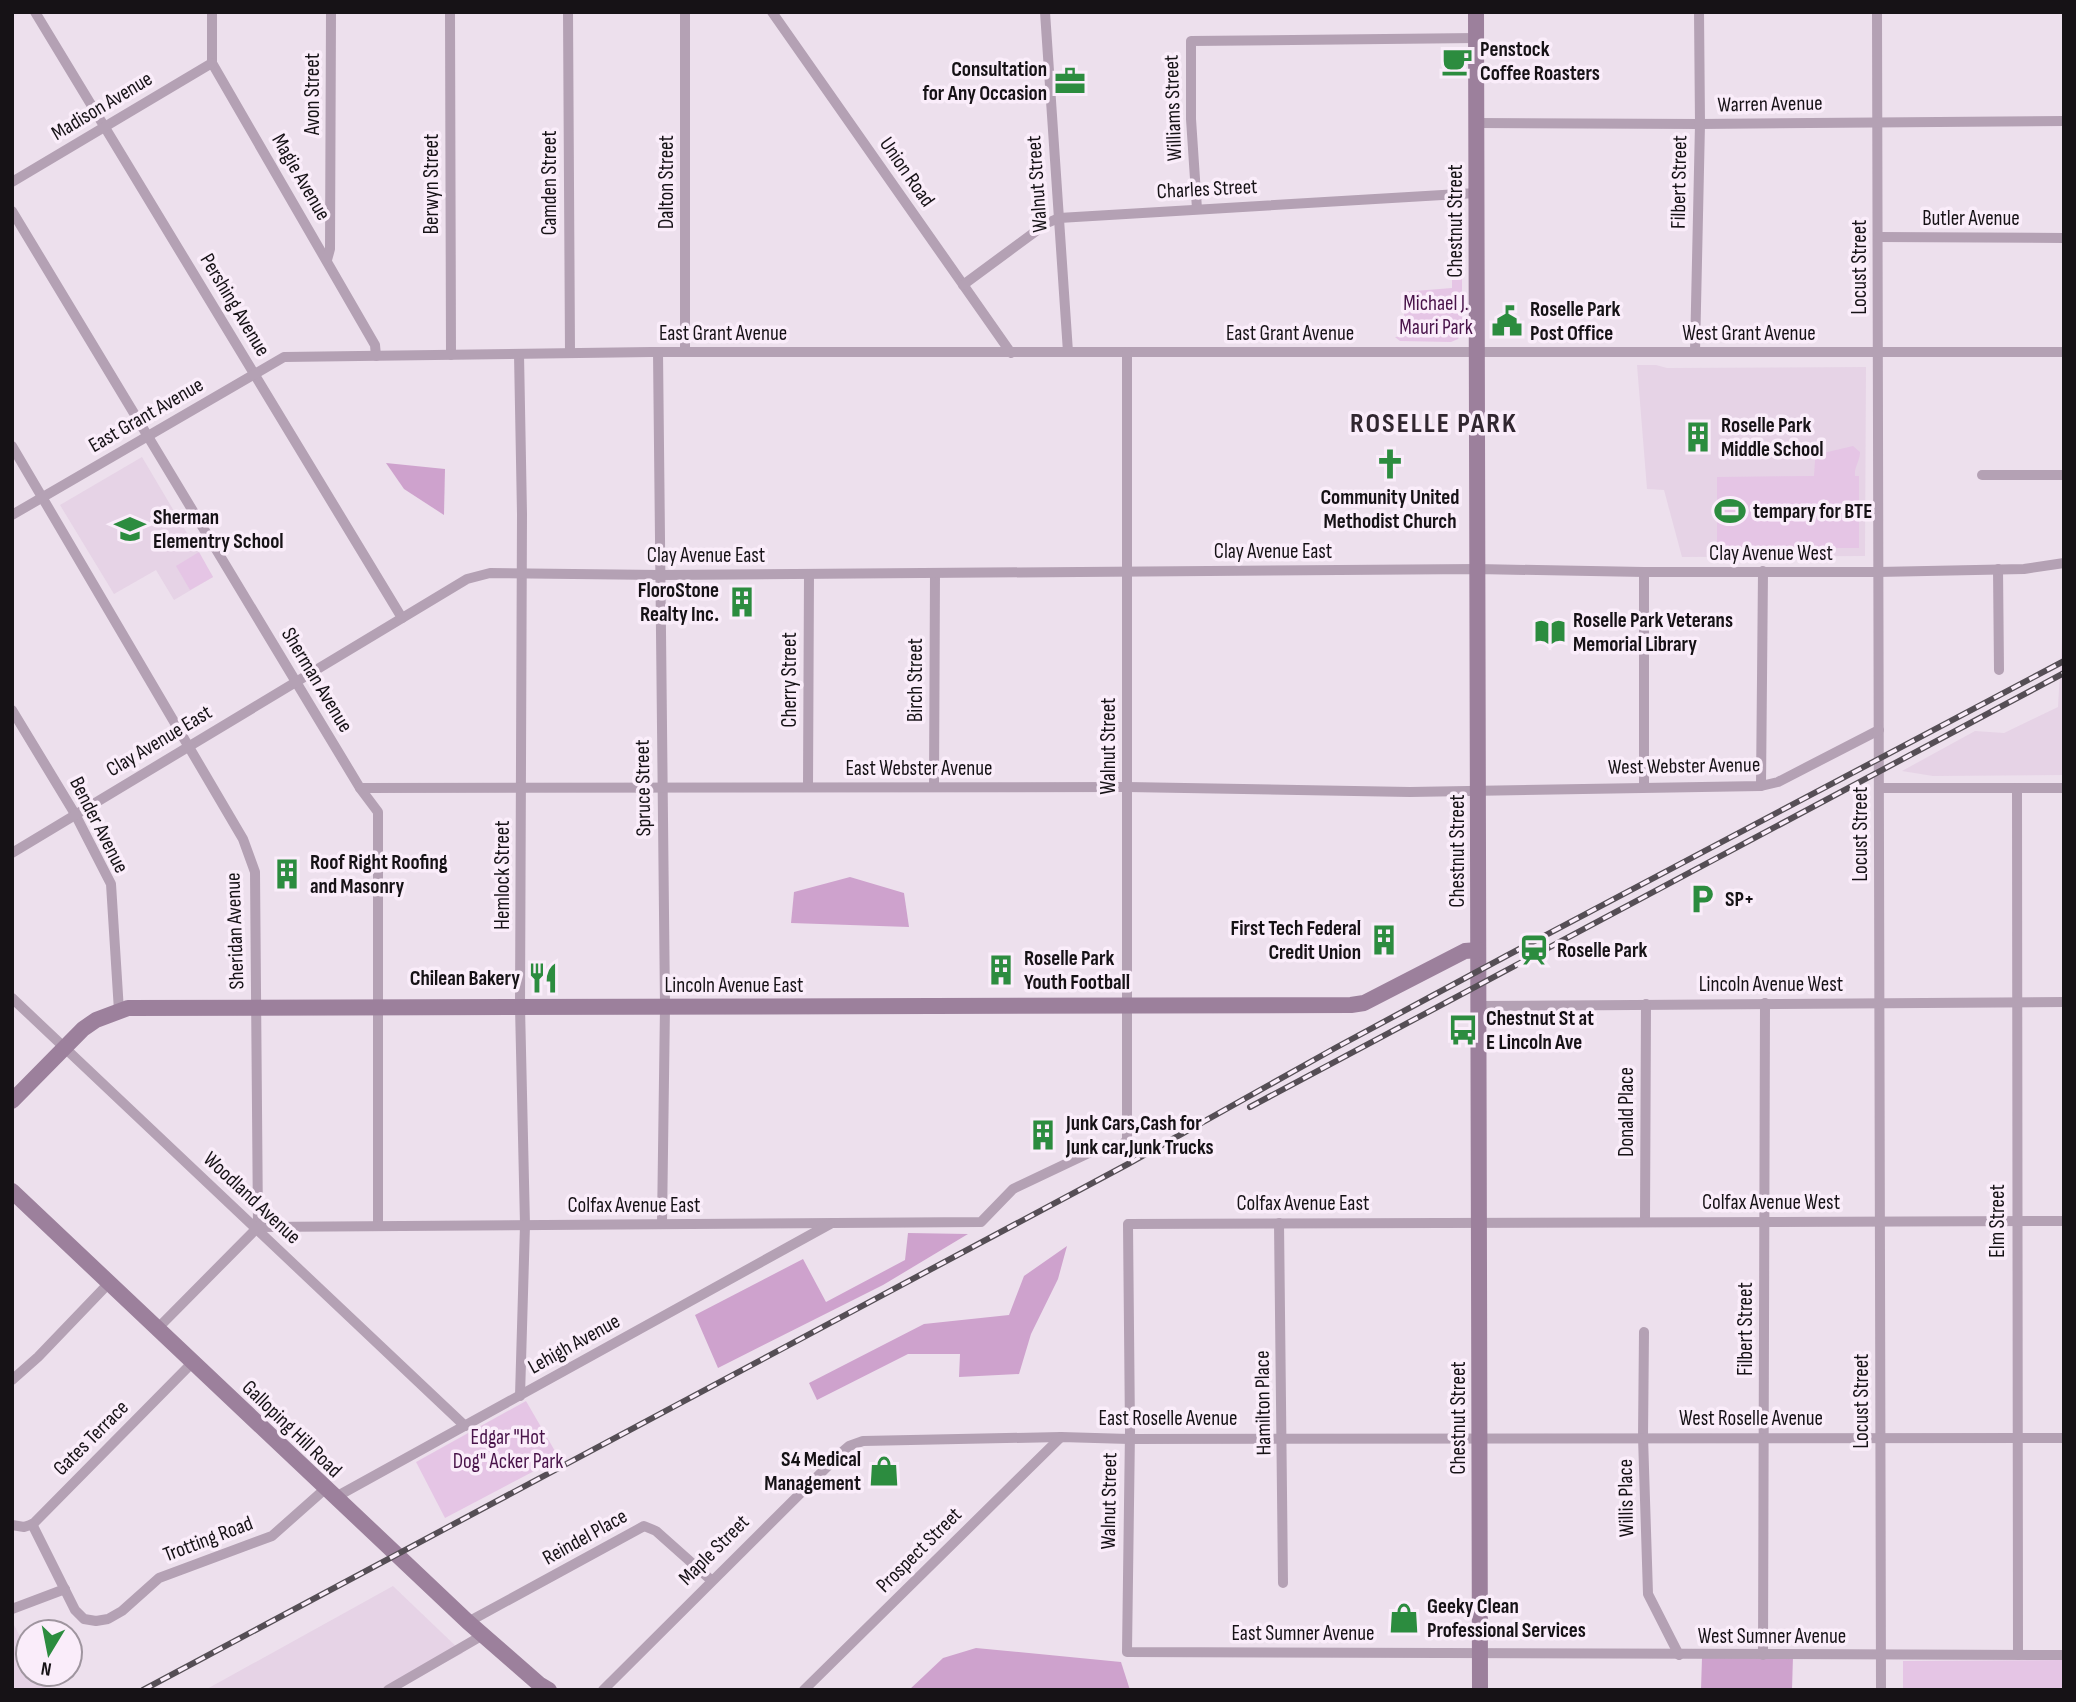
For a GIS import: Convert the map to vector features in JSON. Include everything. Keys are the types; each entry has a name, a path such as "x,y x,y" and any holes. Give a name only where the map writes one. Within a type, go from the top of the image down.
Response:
{"street":[{"name":"Pershing Avenue","path":"35,12 402,618"},
{"path":"212,12 212,63"},
{"name":"Avon Street","path":"327,260 330,249 331,12"},
{"name":"Berwyn Street","path":"450,12 451,355"},
{"name":"Camden Street","path":"568,12 570,353"},
{"name":"Dalton Street","path":"685,12 685,352"},
{"name":"Union Road","path":"772,12 1011,353"},
{"name":"Walnut Street","path":"1045,12 1068,352"},
{"name":"Chestnut Street","path":"1476,12 1479,1690"},
{"name":"Filbert Street","path":"1695,352 1700,124 1699,12"},
{"name":"Locust Street","path":"1877,12 1881,1690"},
{"name":"Williams Street","path":"1197,209 1191,119 1191,41 1477,38"},
{"name":"Madison Avenue","path":"12,182 212,63"},
{"name":"Magie Avenue","path":"212,63 375,345 376,356"},
{"name":"Warren Avenue","path":"1476,123 2064,121"},
{"name":"Charles Street","path":"963,285 1047,223 1059,218 1476,193"},
{"name":"Sherman Avenue","path":"12,211 360,788 378,812 379,1226"},
{"name":"Butler Avenue","path":"1878,237 2064,238"},
{"name":"East Grant Avenue","path":"12,515 284,357 658,352 1476,352"},
{"name":"Spruce Street","path":"658,352 665,1006 662,1224"},
{"name":"Walnut Street","path":"1127,352 1127,1140"},
{"name":"West Grant Avenue","path":"1476,352 2064,352"},
{"name":"Hemlock Street","path":"519,354 522,573 520,1006 525,1225 520,1396"},
{"name":"Sheridan Avenue","path":"12,446 243,839 255,873 257,1228"},
{"path":"1982,475 2064,475"},
{"name":"Clay Avenue West","path":"1477,569 1878,572 2046,567 2064,563"},
{"name":"Clay Avenue East","path":"12,853 476,575 1477,569"},
{"path":"1998,569 1999,670"},
{"path":"1761,786 1763,571"},
{"path":"1644,572 1644,787"},
{"name":"Birch Street","path":"934,787 935,573"},
{"name":"Cherry Street","path":"808,574 808,787"},
{"name":"Bender Avenue","path":"12,710 75,814 111,884 119,1011"},
{"name":"West Webster Avenue","path":"1478,790 1761,786 1778,782 1879,730"},
{"name":"East Webster Avenue","path":"360,788 1127,787 1410,792 1478,790"},
{"path":"1880,788 2064,788"},
{"name":"Elm Street","path":"2017,788 2018,1655"},
{"name":"Lincoln Avenue East","path":"12,1101 96,1020 128,1008 1351,1006 1364,1003 1465,951 1478,950"},
{"name":"Woodland Avenue","path":"12,999 465,1426"},
{"name":"Lincoln Avenue West","path":"1478,1006 2064,1002"},
{"name":"Donald Place","path":"1645,1221 1646,1003"},
{"name":"Filbert Street","path":"1763,1655 1765,1003"},
{"name":"Colfax Avenue East","path":"257,1228 981,1222 1013,1189 1093,1151 1119,1148 1127,1140"},
{"name":"Galloping Hill Road","path":"12,1191 468,1622 546,1689"},
{"name":"Colfax Avenue West","path":"1479,1221 2064,1221"},
{"name":"Colfax Avenue East","path":"1128,1224 1479,1221"},
{"name":"Lehigh Avenue","path":"330,1493 465,1426 833,1223"},
{"name":"Hamilton Place","path":"1279,1223 1283,1583"},
{"name":"Walnut Street","path":"1127,1652 1128,1224"},
{"path":"157,1329 257,1228"},
{"path":"12,1380 38,1357 109,1283"},
{"name":"Willis Place","path":"1644,1332 1643,1437 1648,1594 1679,1655"},
{"name":"Gates Terrace","path":"32,1524 192,1363"},
{"name":"East Roselle Avenue","path":"857,1442 1061,1437 1479,1437"},
{"name":"Prospect Street","path":"804,1690 1061,1437"},
{"name":"West Roselle Avenue","path":"1479,1437 2064,1438"},
{"name":"Maple Street","path":"603,1690 842,1452 857,1442"},
{"name":"Trotting Road","path":"32,1524 75,1610 85,1619 96,1621 108,1619 122,1611 159,1578 272,1536 330,1493"},
{"path":"12,1525 24,1527 32,1524"},
{"name":"Reindel Place","path":"468,1622 643,1526 656,1531 711,1580"},
{"path":"12,1609 65,1589"},
{"path":"388,1690 483,1635"},
{"name":"West Sumner Avenue","path":"1480,1651 1679,1655 2064,1655"},
{"name":"East Sumner Avenue","path":"1127,1652 1480,1651"}],"shaded area":[{"path":"1637,365 1667,368 1866,367 1865,556 1682,557 1664,490 1647,489"},
{"name":"Sherman Elementry School","path":"142,457 213,577 174,600 156,570 114,594 60,505"},
{"path":"386,463 445,469 444,515 404,489"},
{"path":"2064,600 2064,775 1933,776 1902,771 1975,731 2004,733 2058,707"},
{"path":"850,877 904,893 909,927 791,923 794,892"},
{"path":"908,1233 968,1234 883,1285 718,1368 695,1315 803,1259 826,1302 905,1260"},
{"path":"1067,1246 1058,1279 1031,1334 1019,1374 959,1377 960,1354 908,1354 817,1400 809,1383 924,1324 1009,1315 1024,1276"},
{"path":"393,1586 463,1653 393,1690 205,1690"},
{"path":"12,1621 14,1688 47,1690 12,1690"},
{"path":"976,1648 1121,1662 1130,1690 909,1690 943,1658"},
{"path":"1793,1656 1792,1690 1701,1690 1702,1657"}],"green space":[{"name":"Michael J. Mauri Park","path":"1454,278 1462,279 1462,332 1458,339 1451,342 1400,341 1395,337 1406,336 1402,292 1452,288"},
{"path":"1853,446 1860,452 1855,473 1855,476 1859,476 1859,548 1717,548 1717,477 1814,476 1815,460 1819,454"},
{"path":"199,552 213,577 190,590 176,566"},
{"name":"Edgar \"Hot Dog\" Acker Park","path":"526,1401 559,1458 445,1518 416,1462"},
{"path":"2064,1660 2064,1690 1903,1690 1903,1661"}],"railway":[{"path":"143,1690 1128,1164 1508,955 2064,661"},
{"path":"1250,1107 2064,673"}],"place":[{"name":"Penstock Coffee Roasters","path":"1457,61"},
{"name":"Consultation for Any Occasion","path":"1070,81"},
{"name":"Roselle Park Post Office","path":"1507,321"},
{"name":"Roselle Park Middle School","path":"1698,437"},
{"name":"Community United Methodist Church","path":"1390,464"},
{"name":"tempary for BTE","path":"1730,511"},
{"name":"Sherman Elementry School","path":"130,529"},
{"name":"FloroStone Realty Inc.","path":"742,602"},
{"name":"Roselle Park Veterans Memorial Library","path":"1550,632"},
{"name":"Roof Right Roofing and Masonry","path":"287,874"},
{"name":"SP+","path":"1702,899"},
{"name":"First Tech Federal Credit Union","path":"1384,940"},
{"name":"Roselle Park","path":"1534,950"},
{"name":"Roselle Park Youth Football","path":"1001,970"},
{"name":"Chilean Bakery","path":"543,978"},
{"name":"Chestnut St at E Lincoln Ave","path":"1463,1030"},
{"name":"Junk Cars,Cash for Junk car,Junk Trucks","path":"1043,1135"},
{"name":"S4 Medical Management","path":"884,1471"},
{"name":"Geeky Clean Professional Services","path":"1404,1618"}],"district":[{"name":"ROSELLE PARK","path":"1434,423"}]}
